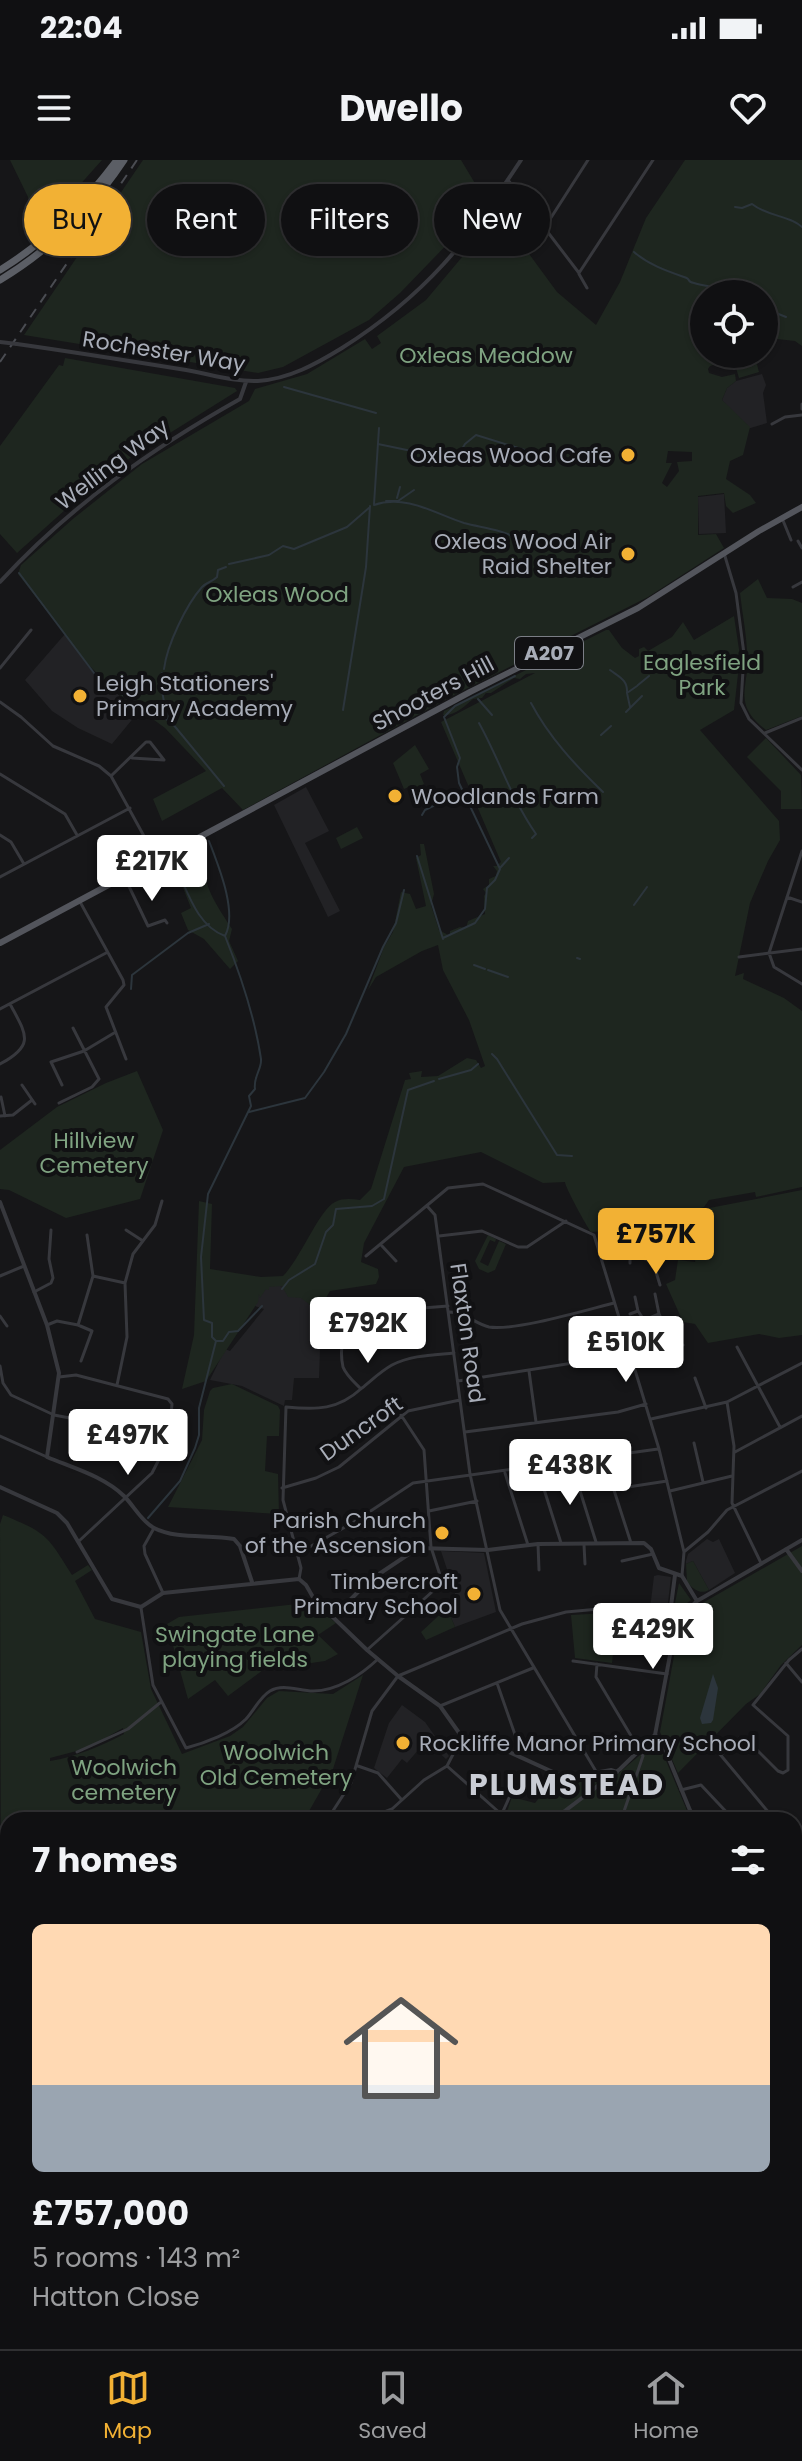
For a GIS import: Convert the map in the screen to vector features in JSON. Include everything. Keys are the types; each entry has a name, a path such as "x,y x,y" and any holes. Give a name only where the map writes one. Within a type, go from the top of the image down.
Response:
{"highway":[{"path":"0,270 55,229 117,160"},
{"path":"0,280 68,228 101,192 124,160"}],"main road":[{"name":"Shooters Hill","path":"158,859 470,692 638,608 802,507"},
{"name":"A207","path":"1,940 158,859"}],"street":[{"name":"Rochester Way","path":"0,342 246,381 274,379 301,370 375,326 417,292 477,226 521,160"},
{"path":"550,219 588,160"},
{"path":"579,273 653,160"},
{"path":"508,180 511,184"},
{"path":"550,236 587,288"},
{"name":"Welling Way","path":"0,582 42,539 105,484 188,428 240,399 246,381"},
{"path":"772,424 785,417 802,415"},
{"path":"782,517 791,540"},
{"path":"798,541 802,548"},
{"path":"724,553 736,593 744,648 741,703 749,719 802,770"},
{"path":"793,587 802,582"},
{"path":"0,668 31,630"},
{"path":"0,702 49,744 99,766 111,776 158,859"},
{"path":"765,733 802,718"},
{"path":"111,776 148,742 164,761 132,758"},
{"path":"0,774 65,814 77,836"},
{"path":"0,877 130,808"},
{"path":"0,835 11,842 24,864"},
{"path":"802,851 769,953 774,967 802,984"},
{"path":"124,876 148,926 165,920"},
{"path":"786,897 802,902"},
{"path":"79,900 126,985 106,1007 126,1059"},
{"path":"739,957 802,949"},
{"path":"0,1009 108,952"},
{"path":"0,1064 24,1047 26,1035 10,1004"},
{"path":"73,1028 99,1079"},
{"path":"45,1061 51,1062 84,1051 114,1033"},
{"path":"51,1062 62,1085"},
{"path":"59,1103 92,1087 99,1079 109,1078"},
{"path":"22,1085 35,1104"},
{"path":"1,1097 3,1116 13,1115 32,1100"},
{"path":"366,1256 448,1188 483,1184 590,1232 651,1419 684,1552 682,1576 697,1601"},
{"path":"117,1385 127,1337 125,1283 133,1254 155,1225 162,1201"},
{"path":"0,1202 3,1217 47,1325 59,1377 47,1457"},
{"name":"Flaxton Road","path":"427,1206 435,1215 439,1236 471,1476 500,1610 597,1773"},
{"path":"439,1236 482,1231 524,1248 566,1221"},
{"path":"660,1285 653,1262 673,1230 694,1228"},
{"path":"34,1292 51,1283 53,1278 49,1259 51,1230"},
{"path":"126,1230 143,1241"},
{"path":"78,1325 93,1276 87,1235"},
{"path":"380,1245 396,1261"},
{"path":"600,1255 619,1249 653,1262"},
{"path":"630,1254 630,1263"},
{"path":"0,1276 24,1266"},
{"path":"93,1276 125,1283"},
{"path":"655,1294 659,1314 675,1347"},
{"path":"635,1297 644,1320"},
{"path":"361,1390 343,1366 345,1327 352,1317 360,1313 448,1309 482,1325 495,1327 573,1314 614,1303"},
{"path":"630,1314 638,1311"},
{"path":"623,1329 659,1314"},
{"path":"0,1316 7,1326"},
{"path":"47,1325 57,1321 92,1331 81,1361"},
{"path":"652,1354 683,1345"},
{"path":"737,1347 780,1427"},
{"path":"454,1353 402,1360 384,1370 343,1403 326,1409 286,1407 282,1488 284,1508 301,1568 299,1579 314,1599 367,1650 440,1706 462,1737 496,1746 566,1778 611,1770 617,1772"},
{"path":"458,1381 630,1354"},
{"path":"651,1419 727,1402 802,1363"},
{"path":"0,1366 2,1384 11,1395 54,1415 96,1423 163,1455"},
{"path":"529,1371 536,1423"},
{"path":"59,1377 76,1375 168,1399 172,1404 171,1430 163,1455 152,1473 79,1541"},
{"path":"695,1378 706,1408"},
{"name":"Duncroft","path":"282,1488 339,1467 401,1415 418,1408 460,1400"},
{"path":"727,1402 734,1452 734,1507 761,1563"},
{"path":"465,1432 618,1412 646,1404"},
{"path":"367,1650 436,1588 440,1580 431,1547 421,1442 401,1415"},
{"path":"734,1452 802,1416"},
{"path":"0,1436 106,1482 154,1528 165,1532 234,1539 240,1546 252,1583"},
{"path":"694,1443 703,1482"},
{"path":"297,1554 354,1522 413,1483 659,1449"},
{"path":"604,1457 631,1543"},
{"path":"571,1462 597,1545"},
{"path":"537,1467 562,1545"},
{"path":"684,1552 708,1532 725,1511 802,1471"},
{"path":"504,1472 528,1545"},
{"path":"670,1491 733,1475"},
{"path":"614,1489 667,1481"},
{"path":"0,1487 57,1513 79,1541 112,1599 141,1607 163,1593 299,1579"},
{"path":"429,1511 477,1501"},
{"path":"154,1528 144,1546 145,1554 163,1593"},
{"path":"564,1812 617,1772 655,1735 673,1639 681,1619 697,1601 802,1540"},
{"path":"334,1616 373,1578 414,1550 431,1547 488,1550 538,1544 644,1543 659,1568 682,1576"},
{"path":"538,1544 539,1570"},
{"path":"584,1545 585,1564"},
{"path":"786,1549 802,1571"},
{"path":"622,1561 653,1554"},
{"path":"670,1614 675,1575"},
{"path":"141,1607 153,1685 183,1747 189,1748 232,1729 244,1721 271,1690 280,1687 313,1691 330,1689 344,1684 378,1659"},
{"path":"332,1812 347,1790 372,1711 398,1676 522,1624 576,1611 599,1609 670,1614 681,1619"},
{"path":"721,1755 744,1737 778,1771 783,1773 788,1770 788,1736 753,1705 786,1663 802,1649"},
{"path":"573,1661 667,1674"},
{"path":"786,1663 802,1682"},
{"path":"597,1664 596,1677 641,1751 642,1761 624,1812"},
{"path":"440,1706 534,1668"},
{"path":"497,1683 520,1749 518,1756"},
{"path":"77,1752 128,1729 161,1702"},
{"path":"655,1735 662,1742 691,1812"},
{"path":"384,1812 447,1766 462,1737"},
{"path":"708,1740 768,1812"},
{"path":"520,1749 541,1741"},
{"path":"356,1765 378,1773 401,1799"},
{"path":"447,1766 499,1812"},
{"path":"681,1790 701,1785 726,1812"},
{"path":"502,1812 509,1798"}],"shaded area":[{"path":"762,374 766,385 763,393 767,423 747,429 722,400 727,388 736,381"},
{"path":"724,494 726,533 699,534 698,497"},
{"name":"Leigh Stationers' Primary Academy","path":"65,634 100,682 140,710 112,744 52,711 25,680"},
{"path":"306,787 329,831 305,843 340,911 328,917 274,805"},
{"path":"197,845 206,861 181,874 173,857"},
{"path":"262,1282 322,1295 319,1378 294,1378 292,1400 285,1400 284,1406 242,1386 210,1380 225,1349 230,1351 264,1309 255,1306"},
{"path":"707,1539 713,1542 719,1539 735,1573 709,1590 693,1561 686,1564 688,1554"},
{"name":"Timbercroft Primary School","path":"441,1551 484,1553 496,1612 455,1627 447,1608 458,1603"},
{"path":"654,1576 671,1577 667,1611 650,1609"},
{"path":"713,1674 718,1688 713,1720 702,1724 700,1718"},
{"name":"Rockliffe Manor Primary School","path":"402,1705 425,1722 449,1756 446,1759 426,1741 407,1763 402,1759 387,1778 374,1768 389,1723"}],"green space":[{"path":"10,160 102,160 81,184 24,184 24,189"},
{"path":"143,160 461,160 475,184 434,184 436,256 369,320 283,367 258,373 24,335 78,256 131,256 131,184 127,184"},
{"name":"Oxleas Wood","path":"685,160 802,160 802,346 795,341 778,339 778,280 690,280 690,368 709,368 709,373 722,377 735,374 736,381 727,388 722,400 750,427 743,455 730,461 726,479 750,495 756,503 733,513 726,506 724,493 698,496 698,535 716,534 724,548 648,597 454,695 243,810 222,788 162,821 153,799 206,771 165,728 113,690 87,663 18,574 21,565 142,464 249,401 255,389 307,374 365,339 372,349 381,343 377,336 426,300 463,256 531,256 557,292 596,325 620,282 646,218","holes":["668,451 692,452 692,461 677,462 679,471 667,487 662,483 672,463 666,463"]},
{"path":"65,358 235,388 237,391 130,458 17,553 0,534 0,446 59,365 63,366"},
{"path":"736,368 758,368 759,372 739,378"},
{"name":"Eaglesfield Park","path":"758,579 767,598 792,599 802,603 802,716 766,730 748,711 744,693 747,650 740,593"},
{"path":"734,616 740,656 734,710 700,730 779,821 780,840 750,903 735,976 744,973 743,979 784,998 802,1011 802,1187 756,1197 755,1192 709,1200 704,1207 681,1214 678,1224 664,1238 634,1230 608,1237 629,1223 591,1232 565,1182 543,1183 481,1152 404,1167 364,1243 361,1262 378,1269 376,1284 330,1291 318,1311 301,1298 288,1297 282,1286 269,1287 260,1298 259,1294 258,1302 206,1381 182,1389 194,1335 199,1201 212,1204 210,1269 261,1277 283,1276 329,1207 341,1200 360,1200 371,1189 405,1080 411,1079 409,1073 422,1071 421,1077 438,1076 467,1058 476,1060 481,1068 485,1066 469,1020 443,970 438,945 376,977 368,990 393,932 401,892 410,894 416,909 426,906 416,858 421,855 420,844 424,844 434,894 431,905 439,930 450,936 450,931 466,928 468,921 485,914 486,893 483,889 489,885 489,879 496,876 493,866 501,862 441,722 535,673 514,678 482,698 473,699 452,714 443,715 444,711 606,630 635,658 639,656 639,649 644,647 648,651 672,637 683,622 694,640"},
{"path":"766,738 801,775 802,809 781,809 781,791 747,757"},
{"path":"415,745 429,769 420,774 424,784 404,789 393,763"},
{"path":"357,827 363,838 341,849 336,838"},
{"path":"203,863 209,890 232,929 229,941 238,961 230,969 204,939 188,930 181,913 191,908 178,875"},
{"name":"Hillview Cemetery","path":"137,1071 163,1130 140,1199 66,1218 9,1190 0,1189 0,1150 57,1107"},
{"path":"802,1190 802,1335 779,1338 759,1334 708,1343 695,1324 683,1322 666,1284 675,1280 678,1260 695,1262 699,1210"},
{"path":"488,1235 496,1239 495,1242 490,1240 480,1262 488,1266 499,1241 506,1244 495,1270 488,1273 479,1269 475,1261"},
{"path":"232,1384 278,1406 280,1410 279,1436 267,1436 265,1471 278,1474 279,1514 168,1507 202,1440 204,1410 210,1391"},
{"path":"3,1515 45,1537 72,1575 88,1565 92,1570 75,1581 95,1619 141,1632 151,1689 182,1754 230,1736 243,1727 267,1698 279,1691 333,1694 363,1675 333,1769 309,1812 1,1812 0,1524","holes":["123,1728 124,1734 88,1750 50,1761 50,1758 88,1748"]},
{"path":"802,1546 802,1645 781,1665 760,1694 746,1704 678,1773 660,1732 677,1640 684,1619 699,1605"},
{"path":"693,1561 709,1590 697,1590 687,1582 686,1564"},
{"path":"679,1583 691,1600 677,1611 674,1608"},
{"name":"Swingate Lane playing fields","path":"312,1603 336,1623 318,1635 338,1654 325,1661 263,1670 228,1696 215,1680 188,1699 167,1624 179,1617 297,1604 299,1609"},
{"path":"447,1608 455,1627 426,1640 421,1632"},
{"path":"607,1613 607,1617 617,1617 612,1663 575,1658 571,1615"},
{"path":"659,1744 688,1812 507,1812 512,1797 535,1803 547,1788 560,1794 565,1782 575,1783 600,1776 608,1782 646,1750"}],"waterway":[{"path":"735,207 752,204 802,227"},
{"path":"634,252 690,281"},
{"path":"778,314 786,317"},
{"path":"284,387 376,413"},
{"path":"374,504 379,428"},
{"path":"378,444 455,460 455,455 476,435 554,459"},
{"path":"397,498 400,487"},
{"path":"386,501 398,501 414,490"},
{"path":"374,505 409,503 518,539"},
{"path":"343,710 366,567 370,506"},
{"path":"229,564 269,555 283,546 294,549 347,527 370,507"},
{"path":"164,669 173,637 190,604 202,587 217,577 218,570 226,567"},
{"path":"19,573 97,677 171,722"},
{"path":"610,670 624,682 627,693"},
{"path":"162,673 160,679 164,702"},
{"path":"443,938 475,923 485,909 487,888 500,869 459,783 457,767 460,758 444,717 455,706 515,676"},
{"path":"638,685 649,676"},
{"path":"630,707 627,693 637,686"},
{"path":"626,712 642,696"},
{"path":"478,699 492,715"},
{"path":"531,703 563,750 603,792"},
{"path":"165,705 168,718"},
{"path":"172,723 224,786"},
{"path":"479,723 536,834 532,838"},
{"path":"601,735 611,726"},
{"path":"422,815 425,810 462,792"},
{"path":"148,1518 180,1481 199,1435 199,1408 216,1341 212,1337 212,1323 204,1320 201,1257 208,1194 251,1106 249,1096 255,1089 261,1063 251,1013 225,936 228,902 209,841"},
{"path":"417,856 443,939"},
{"path":"500,868 509,858"},
{"path":"180,876 202,919 225,936"},
{"path":"634,905 647,887"},
{"path":"249,1112 305,1098 324,1072 346,1034 396,923 404,890"},
{"path":"131,989 132,975 188,933 209,924"},
{"path":"474,965 485,969"},
{"path":"488,970 508,977"},
{"path":"492,1054 557,1155 572,1156"},
{"path":"439,1079 471,1070 478,1064"},
{"path":"282,1289 289,1280 315,1264 326,1232 333,1225 336,1209 372,1206 384,1199 408,1090 434,1081"},
{"path":"216,1341 223,1341 229,1332 238,1331 262,1306"}],"railway":[{"path":"0,362 137,160"}],"place":[{"name":"Oxleas Wood Cafe","path":"628,455"},
{"name":"Oxleas Wood Air Raid Shelter","path":"628,554"},
{"name":"Leigh Stationers' Primary Academy","path":"80,696"},
{"name":"Woodlands Farm","path":"395,796"},
{"name":"Parish Church of the Ascension","path":"442,1533"},
{"name":"Timbercroft Primary School","path":"474,1594"},
{"name":"Rockliffe Manor Primary School","path":"403,1743"}],"district":[{"name":"PLUMSTEAD","path":"567,1785"}],"park label":[{"name":"Oxleas Meadow","path":"486,355"},
{"name":"Woolwich Old Cemetery","path":"276,1764"},
{"name":"Woolwich cemetery","path":"124,1780"}]}
